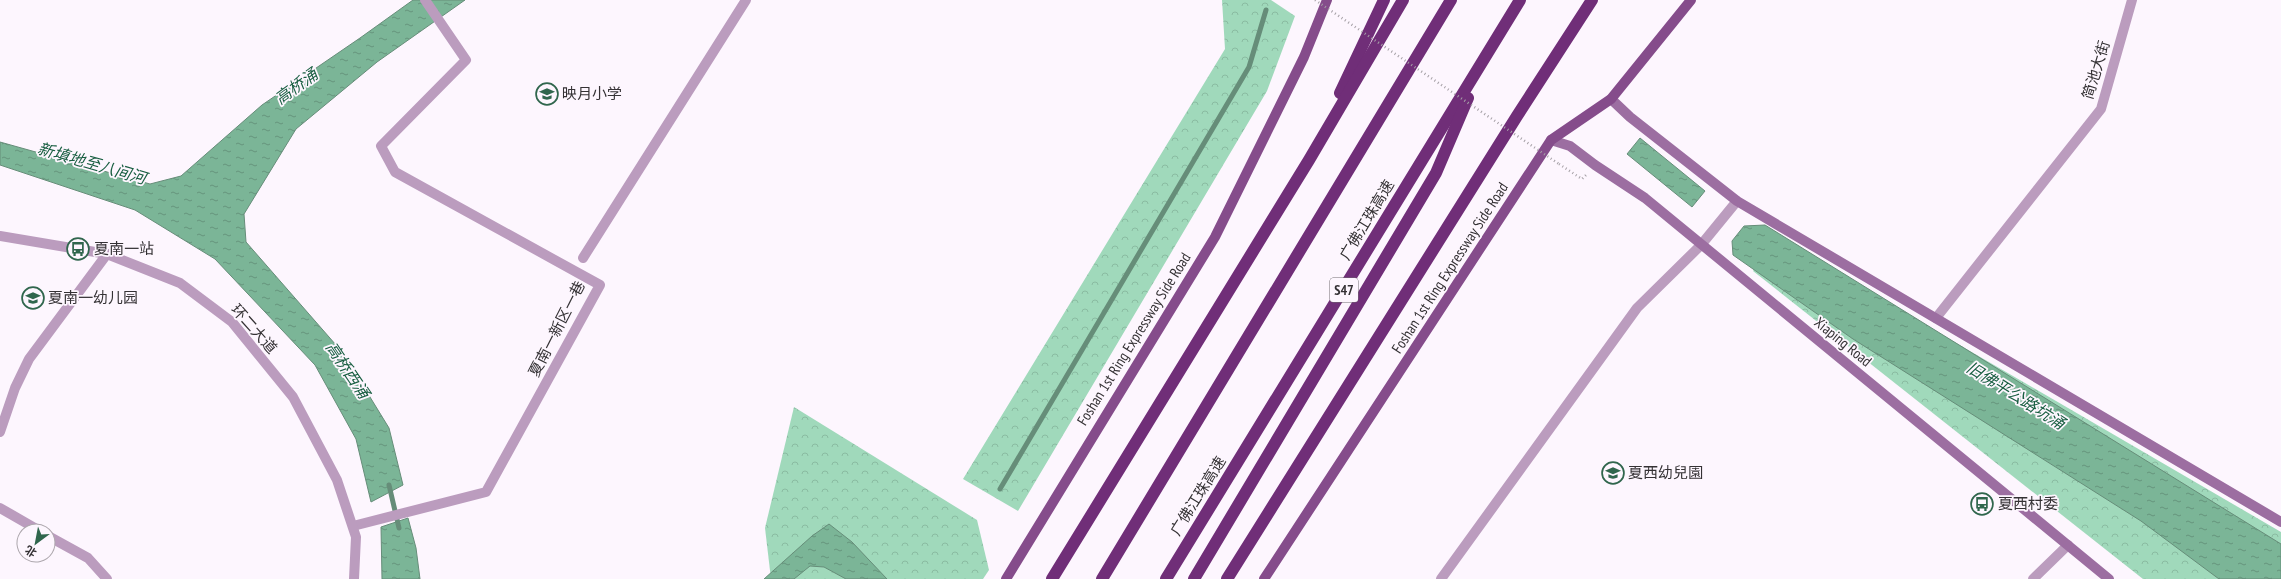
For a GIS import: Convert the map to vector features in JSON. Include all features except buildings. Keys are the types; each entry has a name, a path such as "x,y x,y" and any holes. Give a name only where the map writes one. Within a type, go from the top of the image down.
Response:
{"highway":[{"path":"1309,160 1384,0"},
{"path":"1052,579 1309,160 1403,0"},
{"path":"1102,579 1451,0"},
{"name":"广佛江珠高速","path":"1166,579 1520,0"},
{"path":"1227,579 1517,116 1592,0"},
{"path":"1194,579 1436,173 1487,54"}],"main road":[{"name":"Foshan 1st Ring Expressway Side Road","path":"1006,579 1215,238 1304,57 1327,0"},
{"name":"Foshan 1st Ring Expressway Side Road","path":"1264,579 1551,140 1611,99 1691,0"},
{"path":"1611,99 1630,117 1737,201 2281,522"},
{"name":"Xiaping Road","path":"1551,140 1570,146 1595,165 1645,198 2109,579"}],"street":[{"name":"夏南一新区一巷","path":"353,526 486,492 600,285 395,172 381,146 466,60 426,0"},
{"path":"583,258 746,0"},
{"name":"简池大街","path":"1936,318 2073,141 2101,109 2132,0"},
{"path":"1441,579 1637,308 1701,245 1737,201"},
{"name":"环二大道","path":"0,236 108,254 180,283 232,322 293,397 337,480 356,537 354,579"},
{"path":"0,432 15,388 29,359 108,254"},
{"path":"0,508 26,523"},
{"path":"56,540 88,558 107,579"},
{"path":"2033,579 2068,545"}],"path":[{"path":"1315,0 1582,179 1595,165"}],"green space":[{"path":"1222,0 1271,0 1295,16 1267,91 1018,511 963,479 1225,49"},
{"path":"1774,237 2281,532 2281,579 2143,579 1753,271"},
{"path":"794,407 977,520 989,570 983,579 771,579 765,528"}],"water":[{"name":"高桥涌","path":"413,0 465,0 377,62 296,129 244,214 246,242 343,353 389,428 403,485 371,502 356,439 315,365 215,259 135,210 0,165 0,142 150,184 181,176 262,105"},
{"path":"1640,138 1705,191 1692,207 1627,154"},
{"name":"旧佛平公路坑涌","path":"1765,225 2281,544 2281,579 2219,579 2141,521 1853,339 1733,255 1732,241 1744,226"},
{"path":"408,518 416,548 420,579 382,579 381,527"},
{"path":"829,524 852,542 887,579 846,579 824,567 810,566 794,579 764,579 812,536"}],"waterway":[{"path":"1000,489 1249,67 1266,10"},
{"name":"高桥西涌","path":"389,485 399,528"}],"place":[{"name":"映月小学","path":"547,94"},
{"name":"夏南一站","path":"78,249"},
{"name":"夏南一幼儿园","path":"33,298"},
{"name":"夏西幼兒園","path":"1613,473"},
{"name":"夏西村委","path":"1982,504"}],"water label":[{"name":"新填地至八间河","path":"92,163"}]}
